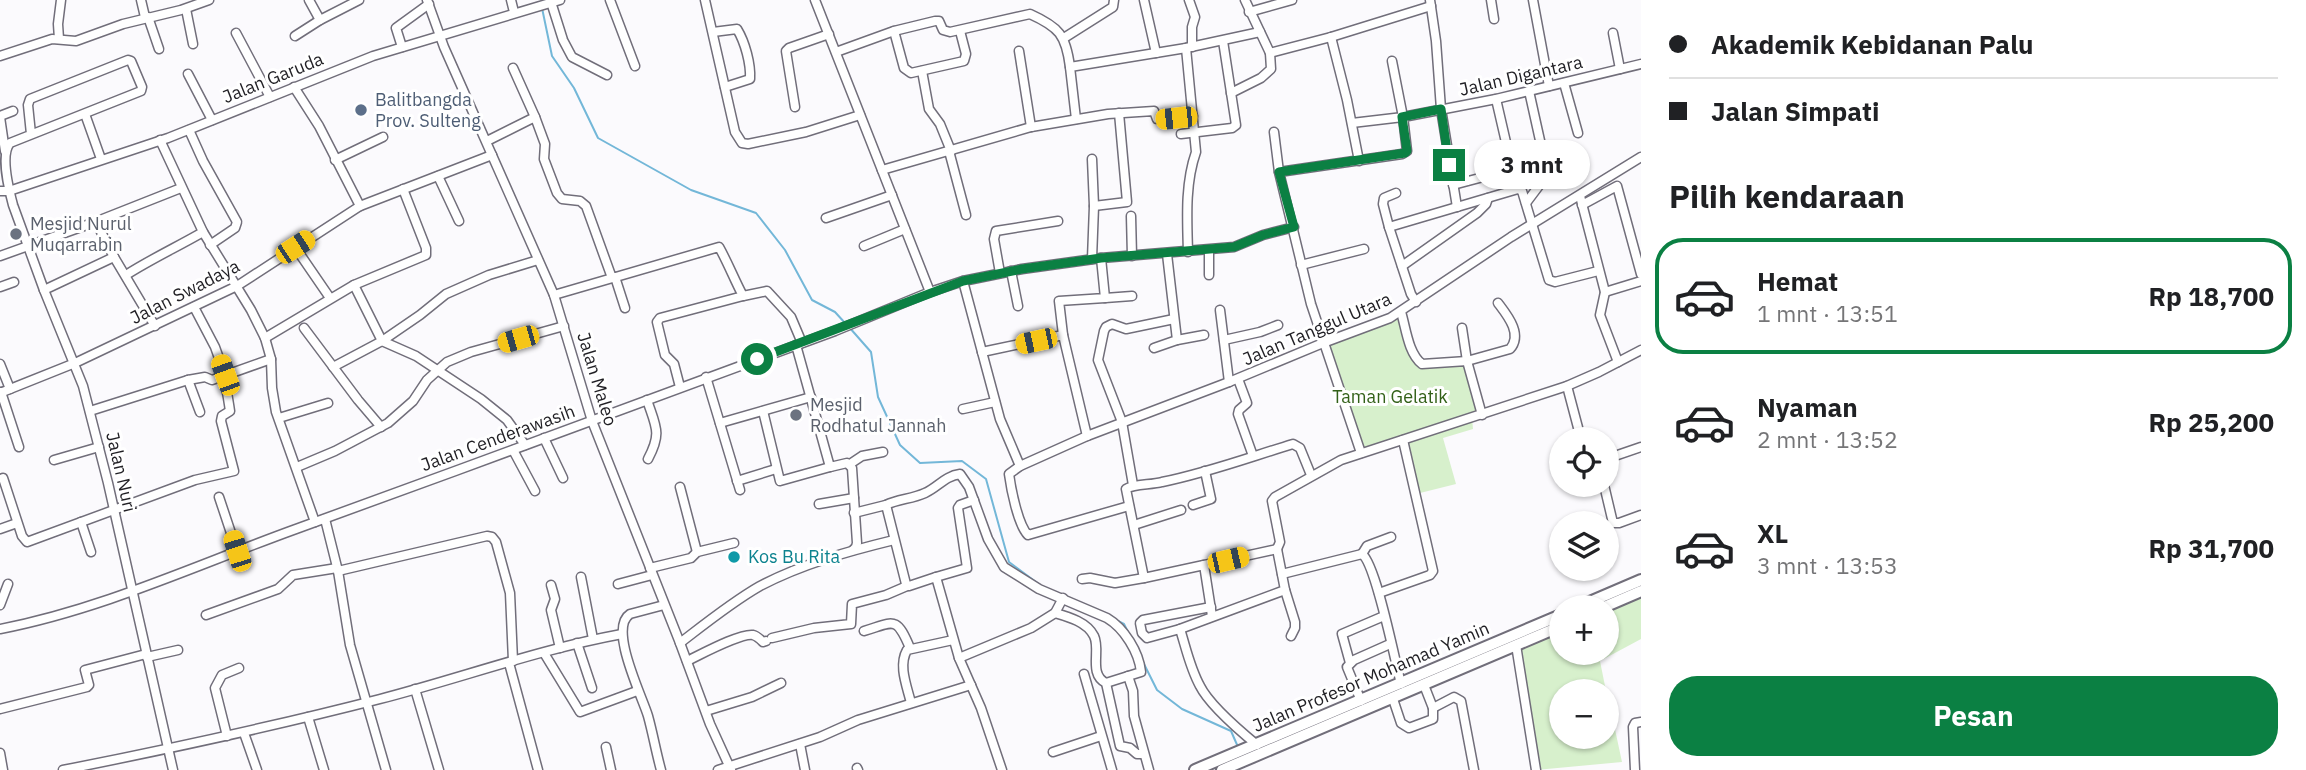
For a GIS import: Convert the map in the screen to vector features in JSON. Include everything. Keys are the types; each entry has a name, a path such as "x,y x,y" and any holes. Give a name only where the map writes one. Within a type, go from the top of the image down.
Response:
{"main road":[{"path":"1606,595 1641,580"},
{"path":"1619,601 1641,591"},
{"name":"Jalan Profesor Mohamad Yamin","path":"1222,770 1254,749 1549,620"},
{"name":"Jalan Profesor Mohamad Yamin","path":"1254,749 1393,699 1549,631"},
{"name":"Jalan Profesor Mohamad Yamin","path":"1195,770 1236,759"}],"street":[{"path":"58,39 61,0"},
{"path":"141,0 159,49"},
{"path":"0,56 49,40 76,41 209,0"},
{"path":"309,0 320,20"},
{"path":"295,36 342,4 359,0"},
{"path":"511,0 514,12"},
{"path":"610,0 635,65"},
{"path":"705,0 735,132 742,143 806,132 860,116"},
{"path":"815,0 930,292"},
{"path":"1064,38 1113,7 1114,0"},
{"path":"1144,0 1156,53"},
{"path":"1188,252 1187,203 1191,162 1196,152 1189,47 1195,17 1189,0"},
{"path":"1231,93 1261,78 1268,73 1271,66 1270,53 1245,0"},
{"path":"1249,12 1267,3 1292,0"},
{"path":"1491,0 1494,19"},
{"path":"1532,0 1549,86"},
{"path":"402,47 396,28 428,2"},
{"name":"Jalan Maleo","path":"428,2 439,35 554,295 592,421 730,768"},
{"path":"553,2 562,40 572,57 607,75"},
{"name":"Jalan Garuda","path":"4,191 190,130 294,87 402,47 553,2"},
{"path":"1270,53 1331,37 1431,3 1441,109 1457,207"},
{"path":"186,9 193,44"},
{"path":"836,52 894,31 937,20 946,32 1030,14 1057,29 1064,38 1068,48 1076,119"},
{"path":"713,32 737,29 750,69 750,79 725,87"},
{"path":"894,31 905,70 909,74 966,59 960,31"},
{"path":"1070,67 1223,41 1260,32"},
{"path":"236,33 270,97"},
{"path":"1613,33 1620,69"},
{"path":"795,107 786,51 829,34"},
{"path":"1331,37 1359,161"},
{"path":"1181,134 1234,127 1236,122 1223,41"},
{"path":"1019,51 1031,127"},
{"path":"5,151 10,143 31,135 85,114 141,91 142,87 131,61 30,99 28,104 31,135"},
{"path":"1279,172 1402,154 1407,151 1392,61"},
{"name":"Jalan Digantara","path":"1352,123 1402,117 1496,99 1641,64"},
{"path":"513,68 545,144 544,159 557,192 562,199 580,201 586,206 625,308"},
{"path":"922,71 929,109 940,124 950,151 966,215"},
{"path":"188,74 212,120"},
{"path":"1564,83 1578,133"},
{"path":"294,87 319,127 360,206"},
{"path":"1526,203 1545,179 1547,172 1529,91"},
{"path":"1496,99 1508,151"},
{"path":"0,116 13,111"},
{"path":"882,170 1031,127 1076,119 1144,111 1154,111 1157,120 1193,116"},
{"path":"1094,206 1127,202 1119,113"},
{"path":"85,114 101,159"},
{"name":"Jalan Nuri","path":"0,116 5,151 4,191 75,363 90,411 173,770"},
{"path":"487,141 535,117"},
{"path":"190,130 203,161 237,223 235,228 211,245"},
{"path":"1274,132 1279,172 1301,265 1322,340 1362,453"},
{"path":"335,160 383,136"},
{"path":"160,140 203,232 255,316 265,338 271,359 272,388 279,418 314,522"},
{"name":"Jalan Swadaya","path":"0,392 75,363 237,286 360,206 492,155"},
{"name":"Jalan Tanggul Utara","path":"1018,463 1086,433 1233,381 1322,340 1372,326 1401,312 1414,299 1580,195 1627,161 1641,158"},
{"path":"1092,159 1097,259 1105,298"},
{"path":"1453,185 1487,176 1486,159"},
{"path":"438,176 459,221"},
{"path":"1582,205 1617,186 1641,274"},
{"path":"0,256 181,188"},
{"path":"1389,227 1518,188 1522,191 1549,280 1552,282 1598,271"},
{"path":"265,338 354,285 426,255 426,248 403,189"},
{"path":"1396,194 1384,198 1384,204 1389,227 1414,299"},
{"path":"826,218 892,195"},
{"path":"1580,195 1605,292 1600,315 1618,362"},
{"path":"1402,266 1477,213 1488,198"},
{"path":"1131,216 1132,256"},
{"path":"98,221 98,229 155,326"},
{"path":"1000,273 994,239 996,231 1058,221"},
{"name":"Jalan Cenderawasih","path":"0,629 71,611 132,591 835,331 963,281 1097,259 1234,247 1263,235 1294,227"},
{"path":"864,246 905,229"},
{"path":"125,275 154,256 171,251 203,232"},
{"path":"295,247 330,298"},
{"path":"554,295 719,247 743,296"},
{"path":"1301,265 1364,249"},
{"path":"1209,250 1209,275"},
{"path":"1167,254 1177,340"},
{"path":"44,290 114,257"},
{"path":"332,367 382,341 446,294 510,268 538,260"},
{"path":"1011,271 1018,306"},
{"path":"963,281 1000,419 1018,463 1009,477 1024,531 1028,535 1129,506"},
{"path":"1605,292 1641,281"},
{"path":"0,287 14,282"},
{"path":"354,285 382,341 438,369 496,411 514,428 525,444"},
{"path":"680,387 674,364 665,355 658,320 766,290 792,317 830,467"},
{"path":"1086,433 1063,335 1059,301 1132,296"},
{"path":"1401,312 1419,362 1422,364 1467,360 1505,352 1514,344 1514,331 1507,314 1498,303"},
{"path":"3,478 3,491 23,539 29,542 195,480 234,471 220,421 222,416 230,411 229,394 215,346 194,307"},
{"path":"1220,310 1233,381 1247,403 1238,414 1253,456"},
{"path":"1133,485 1122,422 1098,360 1106,327 1116,324 1126,329 1174,319"},
{"path":"1224,340 1278,325"},
{"path":"297,467 381,427 404,409 447,362 471,352 564,326"},
{"path":"304,328 381,427"},
{"path":"1462,328 1467,360 1482,415"},
{"path":"982,352 1063,335"},
{"path":"1154,348 1204,335"},
{"path":"1291,636 1295,622 1277,549 1280,542 1272,501 1275,496 1311,475 1362,453 1567,386 1641,350"},
{"path":"90,411 188,380 205,377 212,380 271,359"},
{"path":"0,364 10,389"},
{"path":"706,377 739,486 776,469"},
{"path":"188,380 200,412"},
{"path":"1567,386 1578,427"},
{"path":"0,392 19,447"},
{"path":"720,423 811,397"},
{"path":"647,400 657,431 657,438 648,459"},
{"path":"963,409 995,402"},
{"path":"279,418 328,403"},
{"path":"763,411 776,469 782,482 830,467 850,464 862,456 883,452"},
{"path":"544,438 563,478"},
{"path":"1379,593 1430,575 1433,571 1403,439"},
{"path":"1144,578 1126,489 1133,485 1146,486 1205,471 1297,444 1311,475"},
{"path":"54,460 99,447"},
{"path":"1619,455 1641,447"},
{"path":"513,450 535,491"},
{"path":"850,464 857,543 853,550"},
{"path":"1193,505 1211,499 1205,471"},
{"path":"854,513 925,493 943,480 960,474 1003,567 1039,589 1107,618 1121,628 1141,670 1128,676 1101,681 1095,652 1097,645 1090,630 1076,620 1055,613"},
{"path":"680,487 697,552"},
{"path":"219,497 237,551"},
{"path":"1607,497 1613,523 1641,515"},
{"path":"819,504 854,498"},
{"path":"687,662 723,644 748,636 753,635 763,642 814,628 851,624 852,604 967,568 958,508 974,500"},
{"path":"886,505 907,586"},
{"path":"1134,525 1181,510"},
{"path":"325,519 337,569 349,645 386,770"},
{"path":"81,522 91,552"},
{"path":"0,529 17,523"},
{"path":"206,615 278,589 292,575 337,569 487,536 493,538 510,593 511,662 538,770"},
{"path":"1282,574 1362,554 1367,546 1391,537"},
{"path":"680,643 726,608 792,571 853,550 894,540"},
{"path":"618,584 691,558 697,552 734,543"},
{"path":"1082,579 1115,583 1277,549"},
{"path":"1362,554 1367,558 1379,593 1401,684"},
{"path":"1204,565 1212,611"},
{"path":"581,577 585,641 592,688"},
{"path":"936,577 959,658 981,708 1002,770"},
{"path":"0,605 8,584"},
{"path":"551,585 555,600 551,610 560,648"},
{"path":"1212,611 1180,629 1147,638 1142,633 1140,623 1143,620 1212,611 1285,590"},
{"path":"959,658 1014,636 1055,613 1063,598"},
{"path":"661,770 649,720 637,691 622,634 622,624 626,616 664,605"},
{"path":"1361,701 1348,670 1350,663 1342,634 1384,617"},
{"path":"864,631 890,623 897,624 901,626 910,648"},
{"path":"1180,629 1201,689 1254,749"},
{"path":"63,770 244,733 585,641 622,634"},
{"path":"911,703 903,667 904,655 910,648 953,640"},
{"path":"1350,663 1390,644"},
{"path":"1516,645 1536,770"},
{"path":"0,709 87,687 89,685 86,670 178,650"},
{"path":"544,653 580,712 637,691"},
{"path":"227,736 215,688 222,674 239,668"},
{"path":"1084,674 1109,769"},
{"path":"1128,676 1133,691 1134,716 1149,770"},
{"path":"1106,682 1121,746 1130,748 1137,754 1144,754"},
{"path":"706,711 752,698 781,683"},
{"path":"718,770 800,744 859,720 971,685"},
{"path":"1393,699 1401,723 1409,728 1433,719 1433,708 1424,685"},
{"path":"415,689 439,770"},
{"path":"1433,708 1454,697 1461,701 1474,770"},
{"path":"308,717 324,770"},
{"path":"1635,770 1633,727 1634,723 1641,722"},
{"path":"244,733 257,770"},
{"path":"1053,752 1101,736"},
{"path":"800,744 805,770"},
{"path":"606,747 611,770"},
{"path":"0,752 3,770"}],"green space":[{"name":"Taman Gelatik","path":"1401,313 1421,365 1464,362 1481,414 1472,418 1473,429 1443,438 1456,484 1416,494 1404,440 1360,454 1325,344"},
{"path":"1641,580 1641,639 1619,651 1619,595 1606,595"},
{"path":"1549,620 1549,665 1601,665 1604,679 1549,679 1549,749 1619,748 1622,762 1536,770 1517,634"}],"waterway":[{"path":"542,8 552,56 574,88 598,138 691,190 756,213 785,250 812,300 835,312 845,323"},
{"path":"849,327 871,352 878,397 900,445 920,463 962,461 986,479 1009,562 1040,585"},
{"path":"1118,621 1124,624 1128,632"},
{"path":"1143,662 1157,690 1182,709 1231,731 1238,747"}],"place":[{"name":"Balitbangda Prov. Sulteng","path":"361,110"},
{"name":"Mesjid Nurul Muqarrabin","path":"16,234"},
{"name":"Mesjid Rodhatul Jannah","path":"796,415"},
{"name":"Kos Bu Rita","path":"734,557"}],"route":[{"path":"757,359 963,281 1022,269 1101,258 1234,247 1263,235 1294,227 1279,172 1405,153 1407,151 1402,117 1441,109 1449,165"}]}
